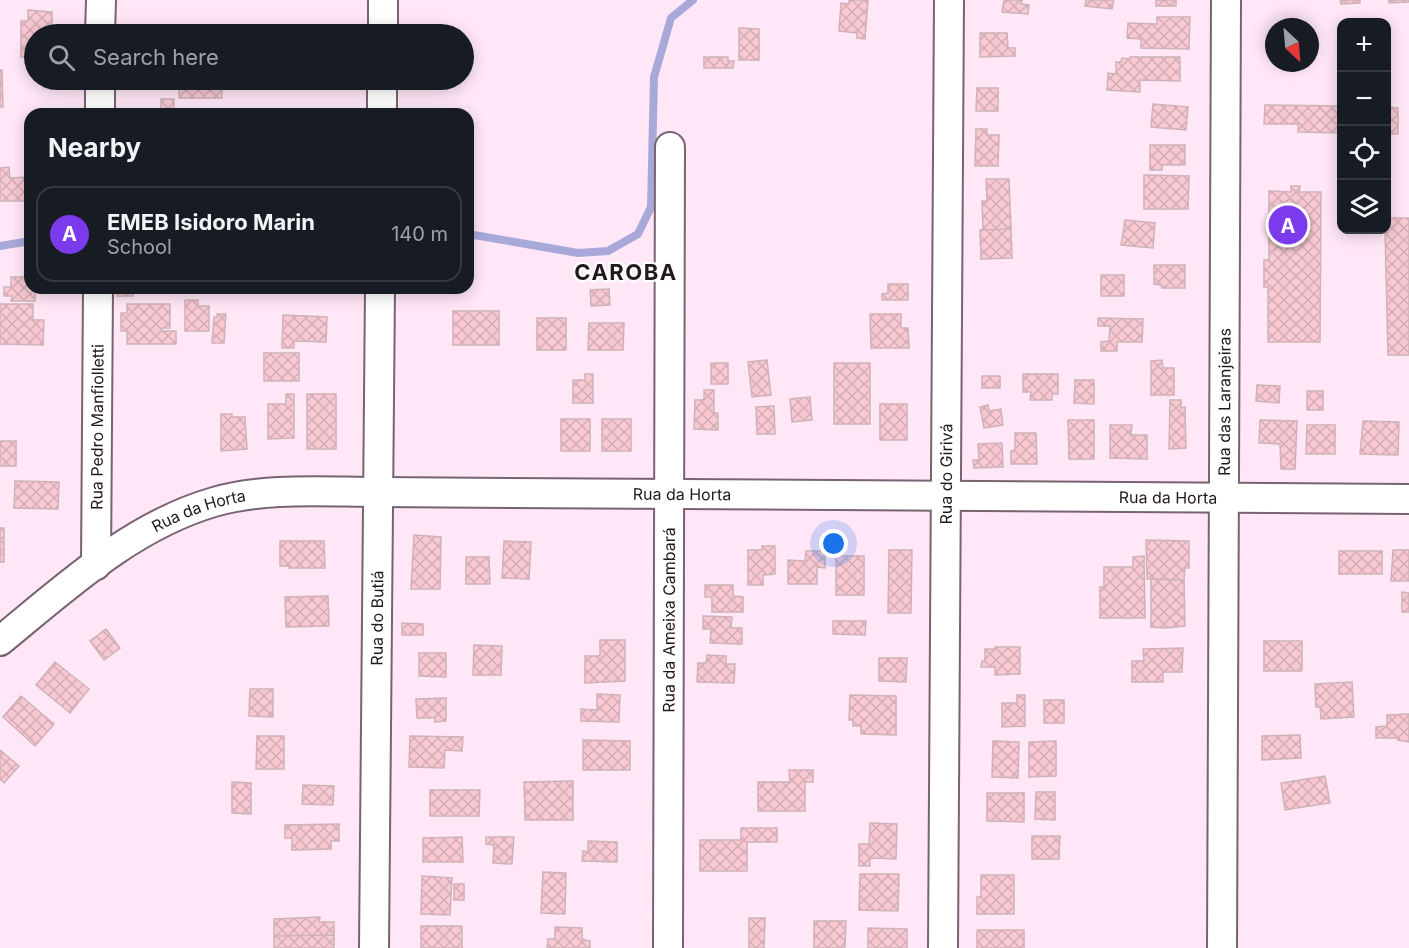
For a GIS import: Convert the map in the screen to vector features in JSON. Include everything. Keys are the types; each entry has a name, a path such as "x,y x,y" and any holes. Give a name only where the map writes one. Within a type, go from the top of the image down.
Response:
{"street":[{"path":"100,0 100,24"},
{"path":"383,0 383,24"},
{"name":"Rua do Girivá","path":"943,948 949,0"},
{"name":"Rua das Laranjeiras","path":"1222,948 1226,0"},
{"path":"100,90 100,108"},
{"path":"382,90 382,108"},
{"name":"Rua da Ameixa Cambará","path":"668,948 670,147"},
{"name":"Rua Pedro Manfiolletti","path":"96,565 98,294"},
{"name":"Rua do Butiá","path":"374,948 380,294"},
{"name":"Rua da Horta","path":"0,641 140,533 178,514 215,501 251,495 282,492 378,492 1409,499"}],"building":[{"path":"849,0 868,0 865,39 857,38 857,33 839,31 841,3 849,4"},
{"path":"1004,0 1022,0 1021,4 1029,5 1028,14 1002,12"},
{"path":"1086,0 1114,0 1112,9 1085,6"},
{"path":"1156,0 1176,0 1176,6 1156,6"},
{"path":"1340,0 1360,0 1360,3 1341,4"},
{"path":"1389,0 1409,0 1409,2 1389,3"},
{"path":"28,10 52,12 52,24 24,24 24,57 21,57 21,21 28,21"},
{"path":"1157,17 1190,17 1189,49 1141,48 1141,39 1127,38 1128,23 1157,24"},
{"path":"739,28 759,29 759,60 739,60"},
{"path":"980,33 1007,33 1008,48 1015,48 1015,56 980,57"},
{"path":"704,57 728,57 728,61 734,61 733,68 704,68"},
{"path":"1130,57 1180,57 1180,81 1140,80 1140,92 1107,90 1108,73 1116,74 1116,62 1121,62 1122,58 1130,59"},
{"path":"0,70 2,70 3,107 0,107"},
{"path":"977,88 998,88 998,111 976,111"},
{"path":"179,90 222,90 222,98 179,98"},
{"path":"161,99 174,99 174,108 161,108"},
{"path":"1153,104 1188,107 1186,130 1151,127"},
{"path":"1265,105 1337,106 1337,133 1298,132 1298,124 1264,124"},
{"path":"1391,107 1398,108 1398,134 1391,134"},
{"path":"976,129 987,129 987,135 999,135 998,166 975,166"},
{"path":"1150,145 1185,145 1185,165 1162,165 1162,170 1150,170"},
{"path":"9,167 10,178 24,177 24,201 0,201 0,168"},
{"path":"1144,175 1189,176 1188,209 1144,209"},
{"path":"986,179 1009,179 1011,229 983,230 982,201 987,201"},
{"path":"1291,186 1300,186 1299,192 1321,192 1320,342 1268,342 1268,287 1264,287 1264,260 1269,260 1269,191 1291,192"},
{"path":"1391,218 1409,218 1409,355 1388,355 1385,234 1391,234"},
{"path":"1125,220 1155,223 1153,248 1121,245"},
{"path":"1011,229 1012,258 981,259 980,230"},
{"path":"1154,265 1185,265 1185,288 1162,288 1161,285 1154,284"},
{"path":"1101,275 1124,275 1124,296 1101,296"},
{"path":"11,277 24,277 24,294 35,294 35,301 11,301 12,296 4,296 4,287 11,287"},
{"path":"888,284 908,284 908,300 882,300 882,294 888,293"},
{"path":"609,289 610,305 591,306 590,290"},
{"path":"117,294 133,294 133,296 117,296"},
{"path":"185,300 198,300 198,306 209,306 209,331 185,331"},
{"path":"0,304 33,304 33,320 44,320 43,345 0,344"},
{"path":"127,304 170,304 170,328 162,328 162,331 176,331 176,344 127,344 127,331 121,331 121,313 127,313"},
{"path":"453,311 499,311 499,345 453,345"},
{"path":"217,314 226,314 224,343 212,343 214,317 217,317"},
{"path":"870,314 901,314 901,328 908,328 909,348 871,348"},
{"path":"283,315 327,317 326,342 294,341 294,348 282,348"},
{"path":"537,318 566,318 566,350 537,350"},
{"path":"1098,318 1143,319 1142,342 1117,342 1117,351 1101,351 1101,342 1109,341 1110,326 1098,326"},
{"path":"589,323 624,323 623,350 588,350"},
{"path":"264,353 299,353 299,381 264,381"},
{"path":"767,360 771,395 752,397 748,362"},
{"path":"1162,360 1163,368 1174,368 1174,395 1151,395 1151,361"},
{"path":"711,363 728,363 728,384 711,384"},
{"path":"834,363 870,363 870,424 834,424"},
{"path":"585,374 593,374 593,403 573,403 573,380 585,380"},
{"path":"1023,374 1058,374 1058,394 1052,394 1052,400 1030,400 1031,392 1023,392"},
{"path":"982,376 1000,376 1000,388 982,388"},
{"path":"1075,380 1094,380 1094,404 1074,403"},
{"path":"1257,385 1280,386 1279,403 1256,401"},
{"path":"704,390 714,390 714,413 718,413 718,430 694,429 695,400 704,400"},
{"path":"1307,391 1323,391 1323,410 1307,410"},
{"path":"286,394 294,394 294,438 268,439 268,404 286,404"},
{"path":"307,394 336,394 336,449 307,449"},
{"path":"810,397 812,420 792,422 790,399"},
{"path":"1170,400 1181,400 1181,408 1185,407 1186,448 1169,449"},
{"path":"880,404 907,404 907,440 880,440"},
{"path":"988,405 989,411 1001,409 1003,425 984,428 980,407"},
{"path":"774,406 775,434 757,434 756,407"},
{"path":"221,414 245,417 247,449 221,451"},
{"path":"561,419 590,419 590,451 561,451"},
{"path":"602,419 631,419 631,451 602,451"},
{"path":"1068,420 1094,420 1094,459 1069,459"},
{"path":"1260,420 1297,421 1295,469 1281,469 1280,444 1259,443"},
{"path":"1363,421 1399,422 1398,455 1360,454"},
{"path":"1110,425 1132,425 1131,435 1147,435 1147,459 1110,458"},
{"path":"1307,425 1335,425 1335,454 1306,454"},
{"path":"1015,433 1036,433 1037,464 1011,464 1011,451 1015,450"},
{"path":"0,441 16,441 16,466 0,466"},
{"path":"1002,443 1003,467 974,468 973,460 979,460 978,444"},
{"path":"15,481 59,482 58,509 14,508"},
{"path":"0,528 4,528 4,562 0,562"},
{"path":"414,535 441,537 440,589 411,589"},
{"path":"1146,540 1189,541 1189,568 1185,568 1184,580 1147,579"},
{"path":"280,541 324,541 325,568 280,566"},
{"path":"504,541 531,542 529,579 502,578"},
{"path":"762,546 775,546 775,574 763,575 763,585 748,585 748,550 762,550"},
{"path":"889,550 912,550 911,613 888,613"},
{"path":"1393,550 1409,550 1409,581 1391,581"},
{"path":"806,551 825,551 825,568 817,567 817,584 788,584 788,560 805,561"},
{"path":"1339,551 1382,551 1382,574 1339,574"},
{"path":"836,556 864,556 864,595 836,595"},
{"path":"1144,556 1145,618 1100,618 1100,587 1104,587 1104,567 1133,567 1133,557"},
{"path":"466,557 489,557 490,584 466,584"},
{"path":"1151,579 1184,580 1185,626 1151,627"},
{"path":"705,585 733,585 733,596 743,597 743,612 712,612 712,597 705,597"},
{"path":"1402,592 1409,593 1409,612 1402,612"},
{"path":"328,596 329,626 286,627 285,597"},
{"path":"703,616 732,617 731,628 742,628 742,644 710,643 711,629 703,629"},
{"path":"833,621 866,621 865,635 833,634"},
{"path":"402,623 423,624 423,635 402,635"},
{"path":"106,629 120,648 104,660 90,641"},
{"path":"600,640 625,640 625,681 585,683 585,656 600,656"},
{"path":"1264,641 1302,641 1302,671 1264,671"},
{"path":"474,645 502,646 501,675 473,675"},
{"path":"995,647 1020,647 1020,674 995,675 995,667 981,667 982,661 985,661 985,649 995,649"},
{"path":"1183,648 1182,672 1163,672 1163,682 1132,682 1132,661 1144,661 1143,649"},
{"path":"419,653 446,653 446,677 419,676"},
{"path":"707,655 726,656 726,664 735,664 734,683 697,682 698,663 706,663"},
{"path":"879,658 907,658 906,682 879,681"},
{"path":"55,662 89,689 70,713 36,685"},
{"path":"1352,682 1354,717 1321,719 1320,707 1316,707 1315,684"},
{"path":"250,689 273,689 273,717 249,716"},
{"path":"597,694 620,695 619,722 581,721 581,709 597,710"},
{"path":"850,695 896,696 896,735 861,734 861,726 853,726 853,720 849,720"},
{"path":"1017,695 1025,695 1025,726 1002,727 1002,703 1017,703"},
{"path":"21,696 54,724 35,746 3,717"},
{"path":"446,698 446,721 435,722 435,718 417,718 416,699"},
{"path":"1044,700 1064,700 1064,723 1044,723"},
{"path":"1409,714 1409,742 1397,738 1376,738 1376,727 1387,726 1387,715"},
{"path":"1300,735 1301,758 1262,760 1262,736"},
{"path":"257,736 284,736 284,769 256,769"},
{"path":"410,736 463,737 462,751 445,750 444,768 409,767"},
{"path":"583,740 630,741 630,770 583,770"},
{"path":"993,741 1019,742 1018,778 992,777"},
{"path":"1056,741 1056,776 1029,777 1029,742"},
{"path":"0,750 19,766 4,783 0,779"},
{"path":"789,770 813,770 813,782 805,782 805,811 758,811 758,782 790,782"},
{"path":"1325,776 1330,803 1285,810 1281,783"},
{"path":"573,781 573,820 525,820 524,782"},
{"path":"232,782 251,783 251,814 232,813"},
{"path":"303,785 334,786 333,805 302,804"},
{"path":"430,790 480,790 479,816 430,816"},
{"path":"1036,792 1055,792 1055,820 1035,819"},
{"path":"987,793 1024,793 1024,822 987,821"},
{"path":"870,823 897,824 896,859 870,858 870,866 859,866 859,844 869,844"},
{"path":"339,824 339,841 331,841 331,849 292,850 292,838 285,838 285,825"},
{"path":"741,828 777,828 777,842 747,842 747,871 700,871 700,840 741,840"},
{"path":"1032,836 1060,836 1059,859 1032,859"},
{"path":"462,837 463,862 423,862 423,838"},
{"path":"486,837 514,837 512,864 493,863 494,845 486,844"},
{"path":"588,841 617,842 617,862 582,861 583,851 588,852"},
{"path":"543,872 566,873 565,914 541,913"},
{"path":"860,874 899,874 898,911 859,910"},
{"path":"981,875 1014,875 1014,914 977,914 977,897 981,897"},
{"path":"422,876 452,878 450,915 421,914"},
{"path":"454,884 464,884 464,900 454,900"},
{"path":"320,917 319,922 334,922 334,935 274,936 274,919"},
{"path":"749,918 765,918 764,948 749,948"},
{"path":"814,921 846,921 845,948 814,948"},
{"path":"421,926 462,926 462,948 421,948"},
{"path":"555,927 582,928 582,938 590,941 590,948 547,948 548,939 555,939"},
{"path":"868,928 907,929 907,948 868,948"},
{"path":"977,930 1024,930 1024,948 977,948"},
{"path":"334,935 334,948 274,948 274,936"}],"waterway":[{"path":"474,235 578,253 608,251 638,234 651,207 654,77 671,18 693,0"},
{"path":"0,246 24,242"}],"place":[{"name":"EMEB Isidoro Marin","path":"1288,225"}],"district":[{"name":"CAROBA","path":"626,272"}]}
